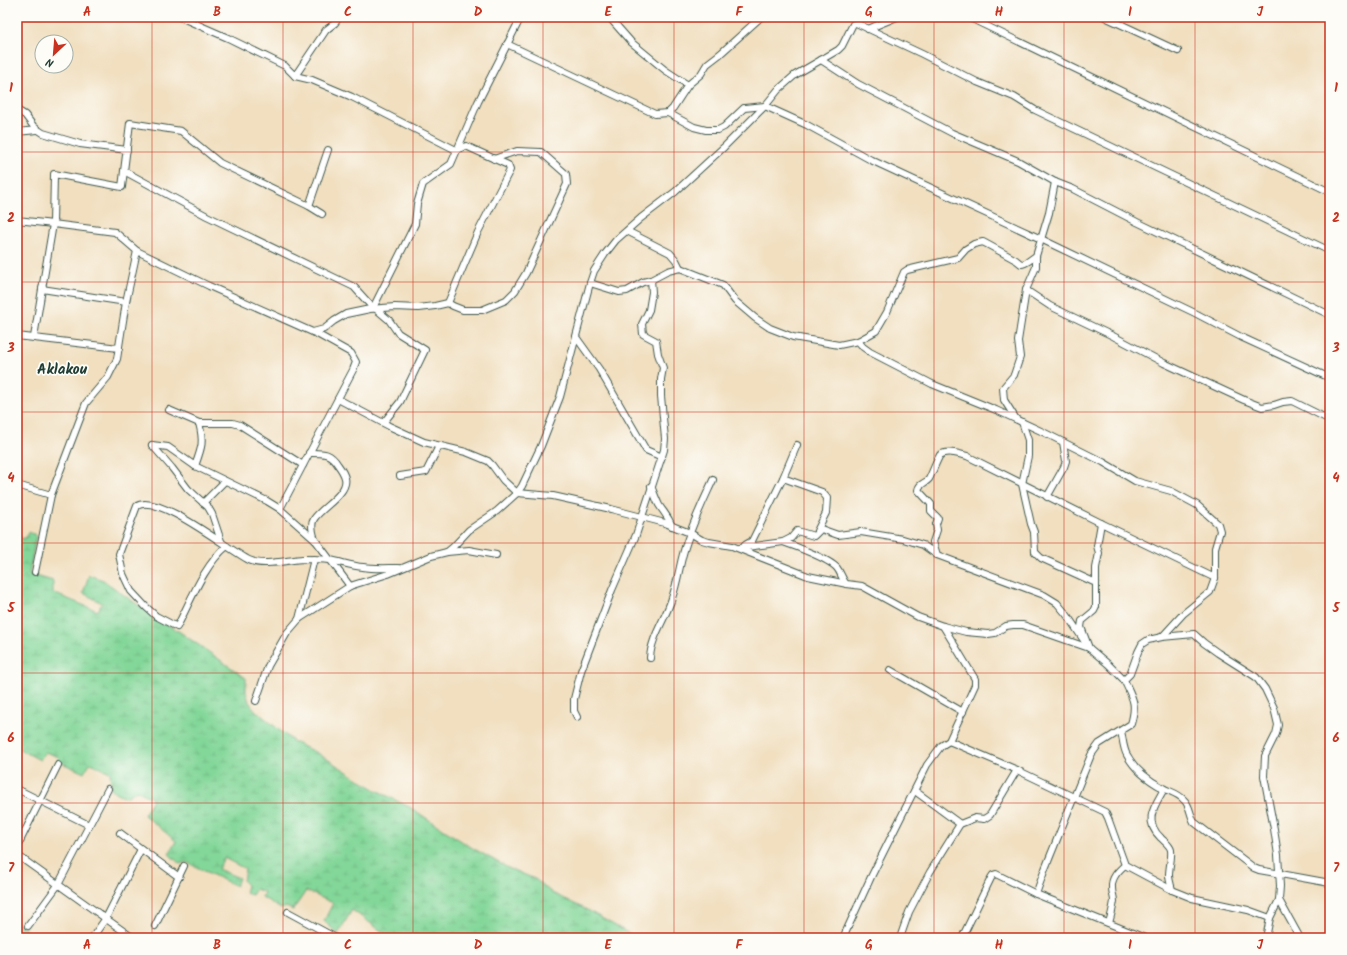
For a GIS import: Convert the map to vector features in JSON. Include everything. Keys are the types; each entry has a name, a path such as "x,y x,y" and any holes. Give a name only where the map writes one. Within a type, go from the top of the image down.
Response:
{"street":[{"path":"180,17 228,38 285,66 295,76 312,80 352,97 456,150 466,146 508,165 510,170 478,232 448,303"},
{"path":"295,76 326,30 335,23 339,17"},
{"path":"124,171 207,216 354,287 373,308 415,224 417,204 423,184 451,164 456,150 521,17"},
{"path":"609,17 631,42 665,70 688,85"},
{"path":"668,113 688,85 701,74 707,64 761,17"},
{"path":"868,29 897,17"},
{"path":"968,17 977,19 1330,192"},
{"path":"1105,17 1178,52"},
{"path":"447,552 469,530 497,511 517,493 522,486 552,420 563,386 590,283 594,271 605,254 616,240 626,231 675,192 724,147 765,106 778,90 795,75 838,50 842,46 853,24 856,23 978,82 1014,97 1035,110 1330,251"},
{"path":"507,44 655,114 668,113 694,127 706,130 718,130 724,127 744,108 765,106 807,125 871,160 1041,239 1241,337 1330,378"},
{"path":"821,60 858,84 952,133 1018,161 1055,182 1330,315"},
{"path":"17,110 25,115 37,130"},
{"path":"34,337 53,224 54,174 122,187 130,123 181,131 220,163 309,206 322,214"},
{"path":"17,132 37,130 80,144 127,150"},
{"path":"309,206 328,150"},
{"path":"314,332 324,329 346,314 376,309 395,307 418,308 448,303 464,310 482,310 506,300 515,290 526,273 567,184 566,174 541,152 517,151 494,159"},
{"path":"1055,182 1052,203 1036,256 1036,267 1026,290 1018,341 1020,357 1014,375 1003,388 1004,400 1019,421 1028,440 1028,456 1022,484 1034,532 1035,552 1038,555 1096,583"},
{"path":"17,220 115,232 137,251 209,286 314,332 351,353 356,362 353,370 280,510"},
{"path":"626,231 670,254 676,260 680,268"},
{"path":"590,283 620,292 627,291 668,271 680,268 723,285 735,301 755,318 770,328 793,337 839,345 858,341 876,331 887,312 904,272 907,270 958,258 966,249 974,244 983,242 1021,264 1026,264 1031,258 1036,256"},
{"path":"35,572 51,495 86,403 108,377 117,359 126,302 137,251"},
{"path":"577,717 574,711 574,699 581,671 642,518 651,486 662,457 665,439 661,396 661,379 663,368 658,354 656,341 643,334 642,324 650,310 652,292 651,280"},
{"path":"42,289 126,302"},
{"path":"1026,290 1050,306 1244,400 1262,407 1292,401 1330,420"},
{"path":"376,309 389,320 398,333 425,350 400,402 384,422"},
{"path":"17,336 119,348"},
{"path":"576,337 598,369 646,450 662,457"},
{"path":"858,341 870,352 932,384 996,410 1063,442 1103,462 1135,481 1170,491 1197,505 1218,524 1220,531 1215,548 1214,585 1210,592 1182,614 1162,637"},
{"path":"338,399 389,426 424,442 466,452 488,461 503,480 517,493 553,496 611,508 672,526 690,533 702,540 738,548 808,576 862,586 918,617 943,626 966,632 988,634 994,633 1006,626 1023,625 1089,648"},
{"path":"169,410 199,423 234,423 240,425 303,465"},
{"path":"195,466 202,442 199,423"},
{"path":"1047,497 1066,461 1063,442"},
{"path":"222,541 208,507 188,489 152,445 168,447 195,466 280,510 316,541 350,586"},
{"path":"738,548 752,541 783,478 797,445"},
{"path":"400,476 426,472 439,446"},
{"path":"938,555 933,542 937,530 936,524 938,518 931,511 930,504 918,490 919,485 928,479 940,454 944,452 967,456 1047,497 1215,578"},
{"path":"309,453 322,453 334,458 346,479 346,484 342,492 314,519 312,529 316,541"},
{"path":"783,478 822,492 827,498 826,513 814,536"},
{"path":"650,658 650,651 672,600 683,554 690,533 713,480"},
{"path":"203,503 224,481"},
{"path":"17,485 51,495"},
{"path":"651,486 660,507 668,515 672,526"},
{"path":"227,546 215,557 197,586 176,626 156,616 131,591 123,574 119,554 137,506 142,504 162,507 222,541 240,554 258,563 314,559 330,560 363,568 403,568"},
{"path":"1089,648 1081,627 1082,621 1094,612 1096,607 1096,568 1099,553 1097,546 1101,523"},
{"path":"814,536 821,529 838,534 861,532 903,539 922,545 938,555 1044,595 1056,603 1067,615 1089,648 1124,680 1133,698 1135,711 1131,724 1100,744 1091,755 1082,773 1074,798 1036,894"},
{"path":"738,548 784,542 791,538 797,531 814,536"},
{"path":"784,542 804,549 836,567 842,579 847,584"},
{"path":"256,700 268,666 287,633 299,619 350,586 388,574 431,556 447,552 469,550 496,555"},
{"path":"299,619 314,559"},
{"path":"843,938 914,791 933,755 941,746 949,741 976,683 943,626"},
{"path":"1124,680 1130,674 1142,644 1148,640 1194,634 1218,654 1256,677 1265,689 1274,708 1278,725 1276,734 1265,756 1264,776 1278,855 1280,886 1279,900 1270,918 1266,938"},
{"path":"890,670 963,712"},
{"path":"1121,731 1126,754 1145,778 1176,794 1184,800 1188,805 1190,815 1194,822 1254,868 1330,884"},
{"path":"949,741 1017,770 1105,812 1125,865 1172,890 1192,898 1248,910 1270,918"},
{"path":"17,847 58,766"},
{"path":"900,938 909,912 930,872 960,824 975,818 984,819 990,815 1017,770"},
{"path":"28,926 58,885 108,788"},
{"path":"17,789 89,825"},
{"path":"1164,789 1154,809 1151,820 1152,827 1169,846 1171,851 1169,875 1172,890"},
{"path":"914,791 960,824"},
{"path":"120,833 179,876"},
{"path":"92,938 106,918 141,849"},
{"path":"17,855 133,938"},
{"path":"1108,923 1114,900 1112,880 1116,873 1125,865"},
{"path":"155,926 184,866"},
{"path":"962,938 991,878 996,874 1036,894 1145,938"},
{"path":"1279,900 1300,938"},
{"path":"288,912 336,938"}],"green space":[{"path":"28,532 36,535 29,574 53,581 53,593 98,611 102,603 83,593 89,575 103,580 159,620 180,632 246,678 246,692 249,702 255,710 294,742 319,754 376,790 411,808 469,846 508,868 535,879 552,893 589,911 628,933 634,938 391,938 352,910 338,934 324,921 333,903 306,891 293,910 286,907 281,909 262,897 264,892 256,889 252,895 245,893 247,885 243,881 245,869 224,858 218,869 239,878 236,886 186,862 180,864 169,854 176,841 144,815 153,799 137,790 126,797 112,790 110,772 90,763 84,773 58,761 59,757 45,752 40,760 17,748 17,536 25,539"},
{"path":"17,922 37,938 17,938"}],"district":[{"name":"Aklakou","path":"62,369"}]}
